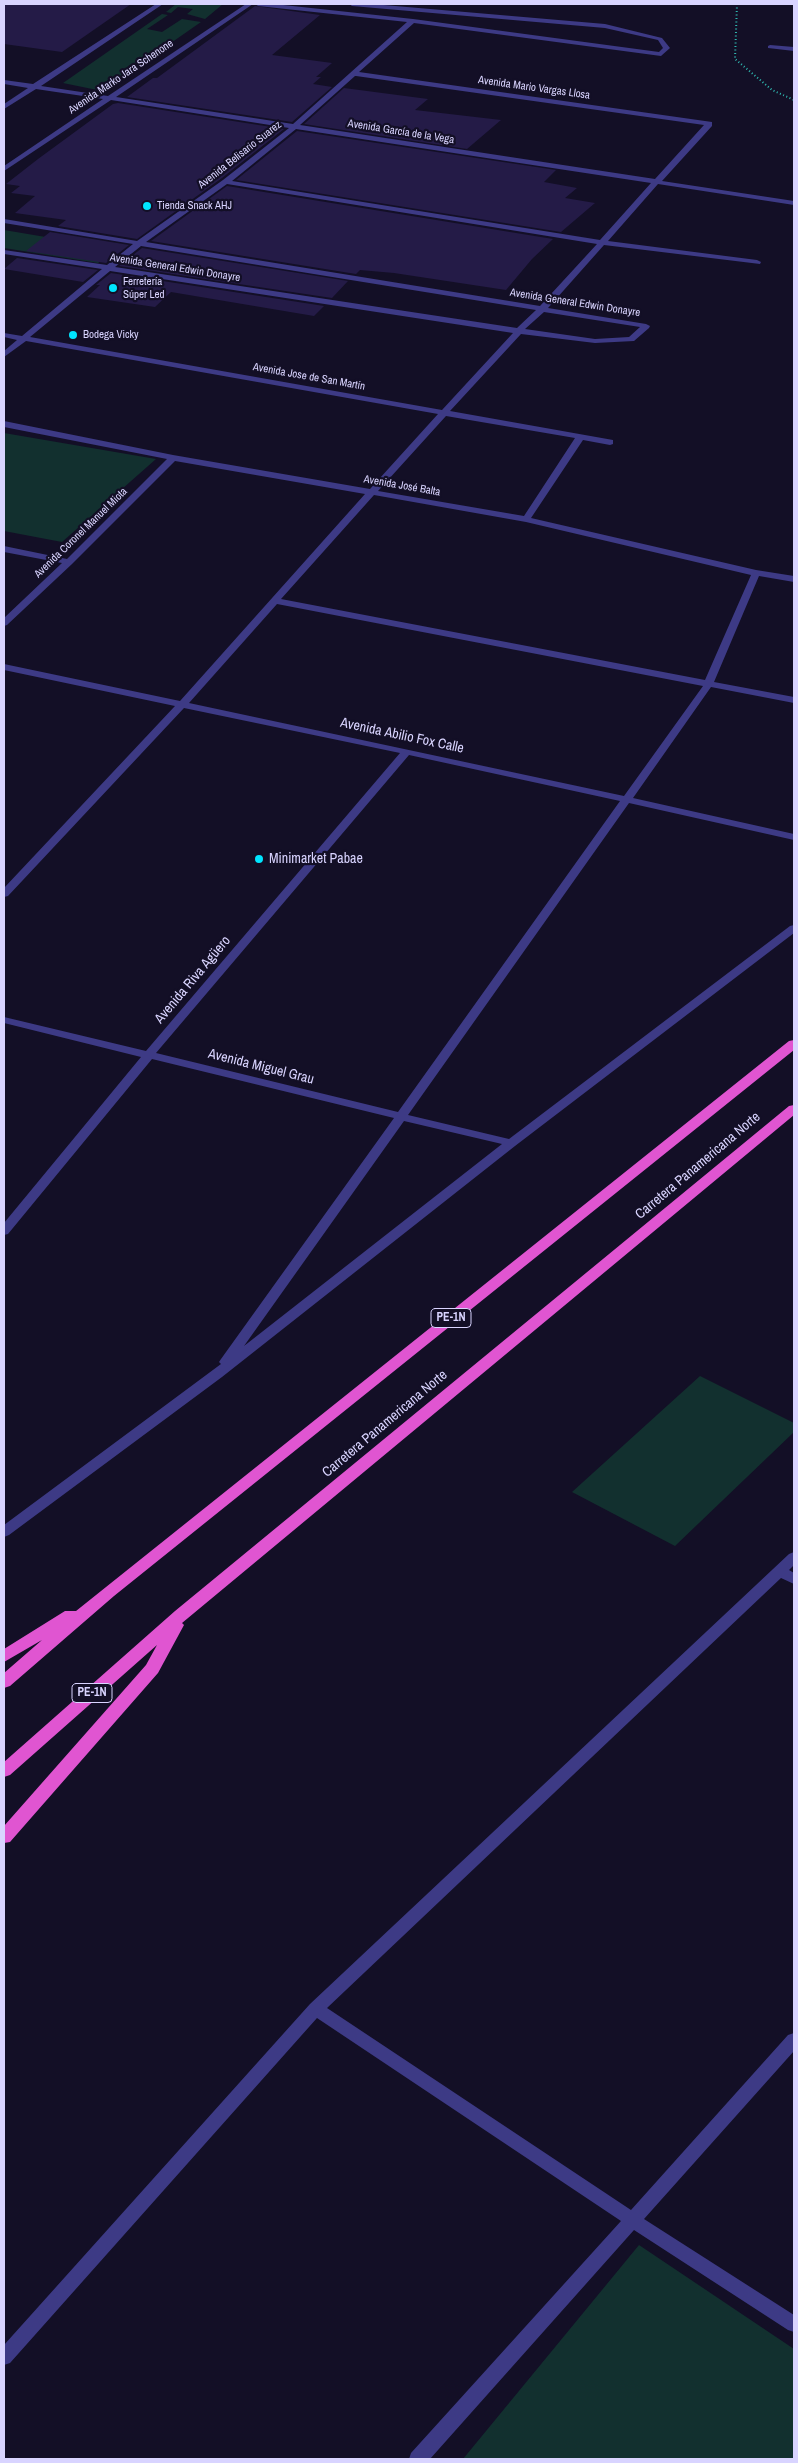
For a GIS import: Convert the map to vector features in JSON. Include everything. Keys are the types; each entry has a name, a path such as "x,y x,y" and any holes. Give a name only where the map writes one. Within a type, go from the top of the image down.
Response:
{"highway":[{"name":"PE-1N","path":"4,1682 108,1592 794,1044"},
{"name":"Carretera Panamericana Norte","path":"4,1771 181,1615 794,1108"},
{"path":"4,1656 108,1592"},
{"path":"4,1837 152,1669 181,1615"}],"street":[{"path":"4,107 160,4"},
{"name":"Avenida Marko Jara Schenone","path":"4,169 250,4"},
{"path":"258,4 413,21 661,54 667,48 660,39 606,26 352,4"},
{"name":"Avenida Belisario Suarez","path":"4,355 139,243 226,182 293,128 356,74 413,21"},
{"path":"770,47 794,49"},
{"name":"Avenida Mario Vargas Llosa","path":"356,74 709,124 656,182"},
{"name":"Avenida García de la Vega","path":"4,82 293,128 794,203"},
{"path":"226,182 602,242 757,262"},
{"path":"4,894 183,703 372,492 519,331 542,309 656,182"},
{"name":"Avenida General Edwin Donayre","path":"4,221 646,326 631,339 595,341 4,252"},
{"name":"Avenida Jose de San Martín","path":"4,335 610,442"},
{"name":"Avenida José Balta","path":"4,424 173,458 526,519 756,573 794,580"},
{"path":"526,519 580,437"},
{"name":"Avenida Coronel Manuel Miota","path":"4,623 69,562 173,458"},
{"path":"4,549 69,562"},
{"path":"217,1374 708,685 756,573"},
{"path":"274,601 794,700"},
{"name":"Avenida Abilio Fox Calle","path":"4,667 407,751 794,837"},
{"name":"Avenida Riva Agüero","path":"4,1231 149,1055 407,751"},
{"path":"4,1532 217,1374 511,1143 794,928"},
{"name":"Avenida Miguel Grau","path":"4,1020 511,1143"},
{"path":"4,2357 316,2009 794,1557"},
{"path":"780,1571 794,1579"},
{"path":"316,2009 634,2221 794,2324"},
{"path":"418,2459 634,2221 794,2040"}],"path":[{"path":"794,291 794,298"}],"green space":[{"path":"176,4 223,4 205,19 187,14 193,9 178,7 171,13 166,12"},
{"path":"162,14 168,15 147,29 162,32 182,19 201,22 102,91 63,83"},
{"path":"4,230 117,249 98,263 4,248"},
{"path":"4,433 156,459 62,542 4,531"},
{"path":"700,1376 794,1423 794,1432 675,1546 572,1492"},
{"path":"639,2245 794,2349 794,2459 463,2459"}],"building":[{"path":"4,4 131,4 62,52 4,44"},
{"path":"255,6 320,15 272,55 332,63 316,77 321,77 313,84 332,87 292,122 127,97 153,78 157,78"},
{"path":"344,88 428,99 415,110 501,120 467,149 304,124"},
{"path":"118,103 284,129 222,178 137,239 58,226 66,220 15,213 35,196 11,193 20,186 6,184 113,104"},
{"path":"297,131 556,170 544,182 577,188 565,198 595,203 561,232 236,180"},
{"path":"227,186 553,239 532,259 506,290 394,273 360,270 356,274 151,241"},
{"path":"50,232 129,245 106,263 26,251"},
{"path":"142,248 348,281 332,298 119,266"},
{"path":"17,258 98,270 83,282 4,269"},
{"path":"111,273 324,306 314,316 171,292 155,307 87,297 100,285 96,285"}],"place":[{"name":"Tienda Snack AHJ","path":"147,206"},
{"name":"Ferretería Súper Led","path":"113,288"},
{"name":"Bodega Vicky","path":"73,335"},
{"name":"Minimarket Pabae","path":"259,859"}]}
